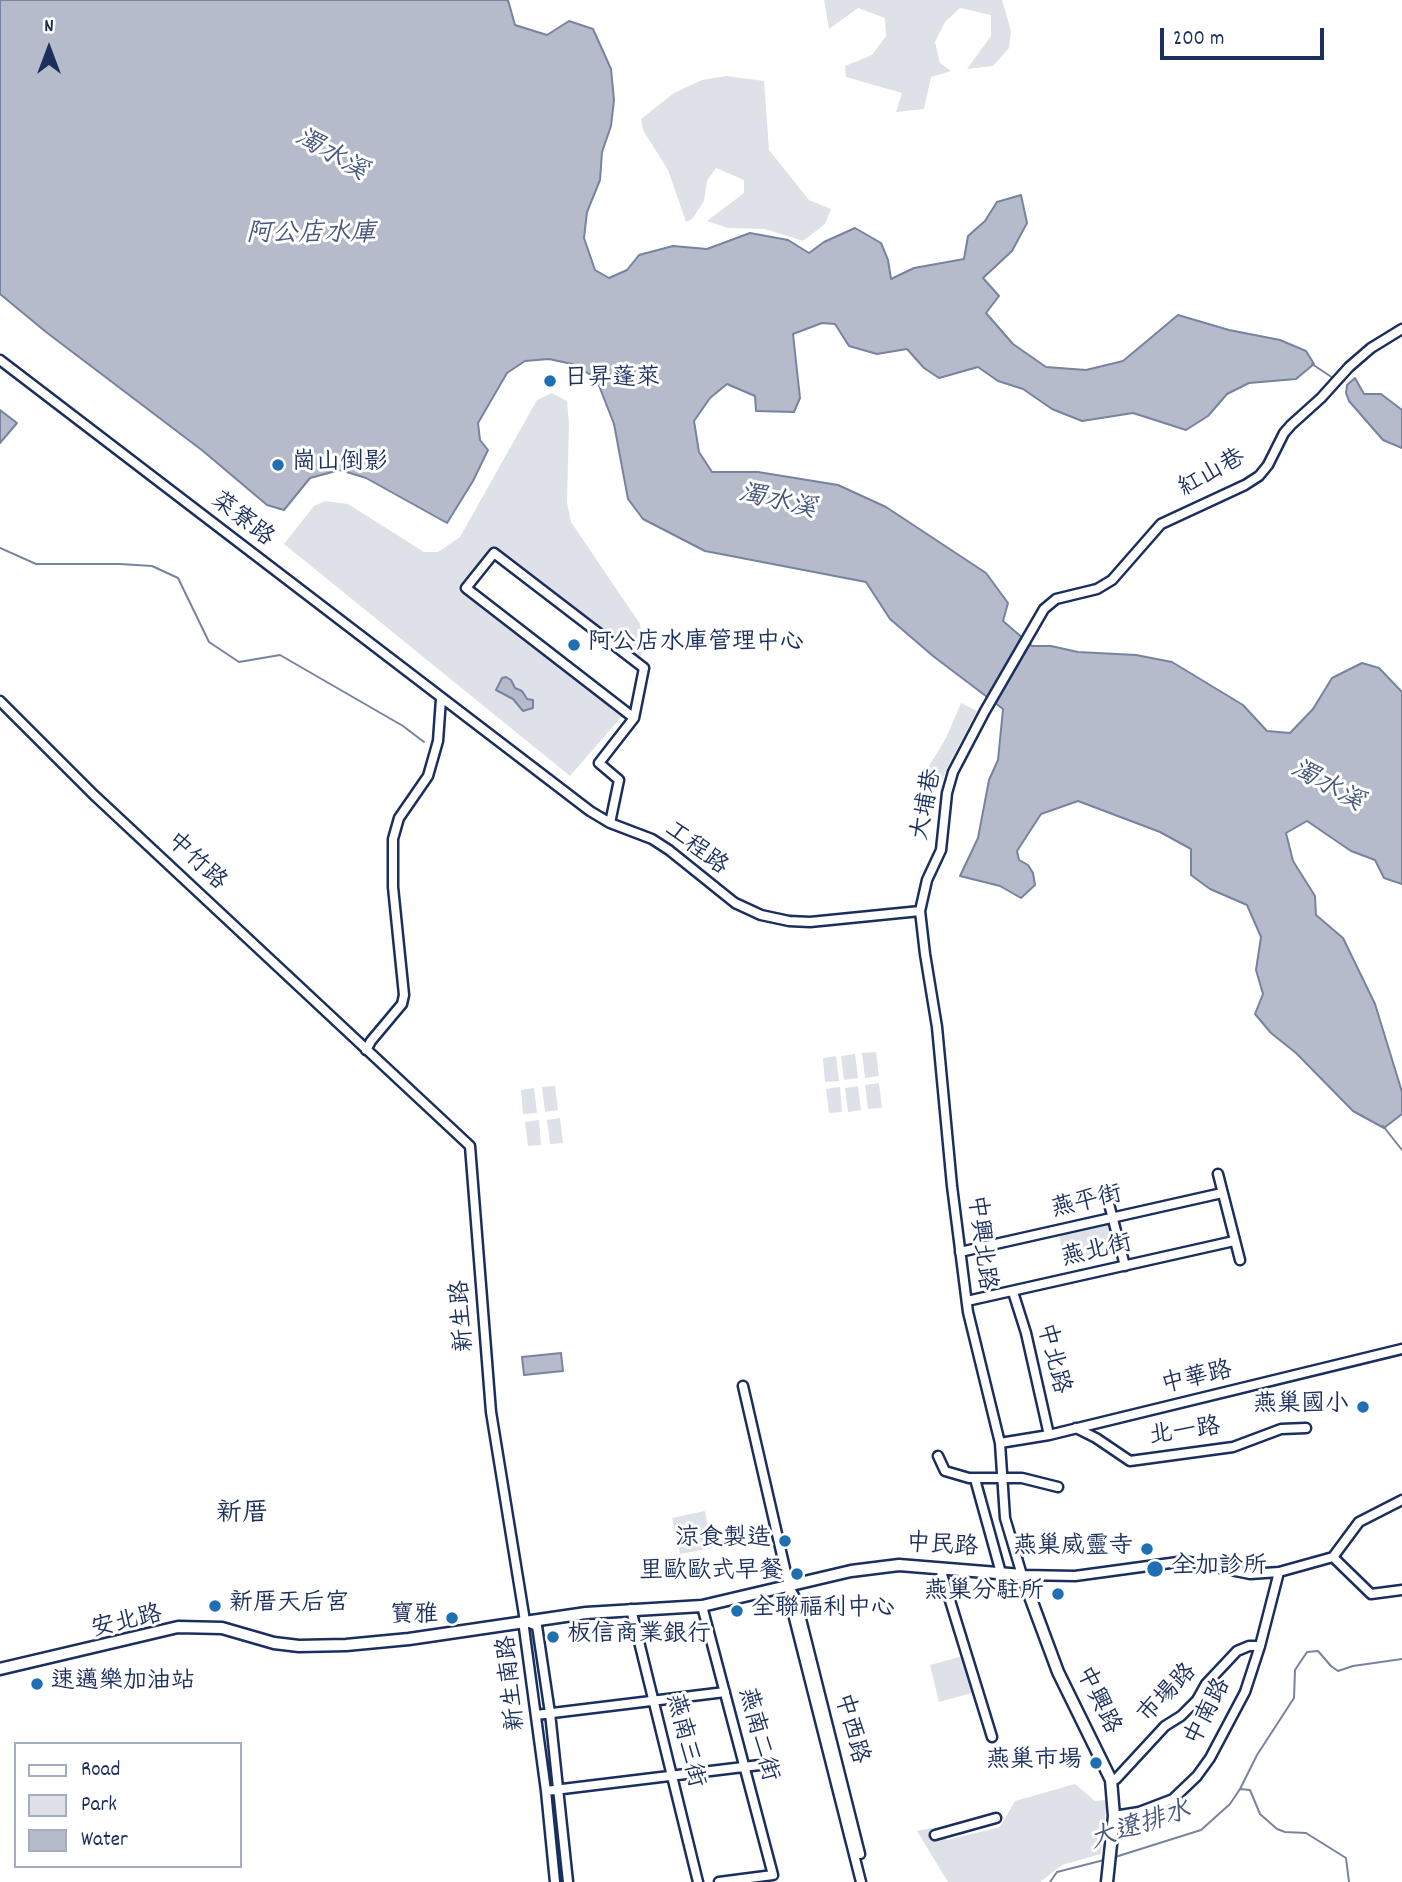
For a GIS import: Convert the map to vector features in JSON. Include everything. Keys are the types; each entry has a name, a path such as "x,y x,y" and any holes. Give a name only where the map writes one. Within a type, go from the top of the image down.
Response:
{"main road":[{"name":"中民路","path":"255,1636 274,1643 330,1646 631,1612 703,1609 864,1569 899,1565 1022,1575"},
{"name":"中興路","path":"1022,1575 1058,1672 1111,1780 1114,1816 1107,1882"},
{"name":"中民路","path":"264,1644 284,1651 346,1652 410,1646 525,1625 537,1626 631,1612"},
{"name":"安北路","path":"0,1669 178,1627 210,1626 255,1636"},
{"name":"安北路","path":"0,1675 176,1633 222,1633 264,1644"}],"street":[{"name":"紅山巷","path":"985,711 1044,609 1056,600 1097,589 1112,580 1161,524 1259,476 1284,433 1371,348 1402,329"},
{"name":"菜寮路","path":"0,360 441,699"},
{"path":"610,823 619,780 599,763 634,718 643,668 494,553 466,588 634,718"},
{"path":"366,1050 402,1004 404,995 393,887 393,839 399,818 428,776 440,721 441,699"},
{"name":"工程路","path":"441,699 590,811 610,823 652,839 735,903 761,915 810,922 920,911"},
{"name":"中竹路","path":"0,701 94,795 366,1050"},
{"name":"大埔巷","path":"920,911 928,880 942,850 947,793 953,772 985,711"},
{"name":"中興北路","path":"920,911 937,1027 967,1301 1000,1443 1005,1518 1022,1575"},
{"name":"新生路","path":"366,1050 470,1146 491,1412 525,1625"},
{"path":"1218,1174 1240,1260"},
{"name":"燕平街","path":"960,1252 1222,1193"},
{"path":"1107,1196 1125,1266"},
{"name":"燕北街","path":"967,1301 1234,1241"},
{"name":"中北路","path":"1013,1292 1026,1333 1049,1435"},
{"name":"中華路","path":"1000,1443 1049,1435 1402,1349"},
{"name":"中西路","path":"743,1386 789,1587 790,1602 861,1882"},
{"name":"北一路","path":"1076,1428 1130,1461 1233,1447 1281,1429 1306,1428"},
{"path":"938,1456 945,1471 975,1479 1034,1479 1058,1487"},
{"path":"975,1479 1001,1573"},
{"path":"1402,1500 1359,1522 1333,1557 1371,1594 1402,1590"},
{"name":"中民路","path":"1022,1575 1075,1576 1185,1562 1250,1574 1279,1573 1333,1557"},
{"path":"940,1568 992,1737"},
{"name":"中南路","path":"1114,1816 1139,1812 1173,1799 1210,1759 1245,1692 1279,1573"},
{"name":"中西路","path":"789,1587 796,1599 867,1882"},
{"name":"燕南二街","path":"703,1609 773,1875 719,1882"},
{"name":"燕南三街","path":"631,1612 698,1882"},
{"name":"新生南路","path":"525,1625 555,1882"},
{"name":"新生南路","path":"537,1626 550,1713 568,1882"},
{"name":"市場路","path":"1111,1780 1116,1779 1165,1726 1198,1700 1206,1684 1237,1651 1249,1646 1260,1646"},
{"path":"536,1715 724,1692"},
{"path":"546,1791 768,1764"},
{"path":"935,1835 996,1818"}],"green space":[{"path":"824,0 1002,0 1011,31 1009,48 993,66 967,69 991,36 991,15 960,8 945,22 935,42 940,63 951,71 931,77 924,109 896,112 902,93 846,77 845,66 872,55 886,36 885,18 858,8 829,29"},
{"path":"726,76 764,81 769,150 809,200 831,209 825,224 803,241 765,229 728,228 707,221 744,193 744,180 716,168 707,181 704,201 692,219 686,222 668,170 643,130 641,119 674,93 702,80"},
{"path":"552,393 567,401 567,502 571,522 640,624 644,644 640,661 495,548 462,590 623,715 570,776 284,544 314,506 325,501 348,504 424,552 438,552 460,537 537,400"},
{"path":"961,703 977,711 940,787 926,776 926,771 946,738"},
{"path":"876,1052 879,1076 865,1078 862,1053"},
{"path":"855,1054 858,1078 844,1080 841,1056"},
{"path":"836,1056 839,1081 825,1082 823,1058"},
{"path":"879,1083 882,1108 868,1109 865,1085"},
{"path":"555,1086 558,1110 545,1112 542,1087"},
{"path":"858,1086 861,1110 848,1112 845,1088"},
{"path":"840,1087 842,1112 829,1113 826,1089"},
{"path":"534,1088 537,1113 523,1114 521,1090"},
{"path":"560,1118 563,1143 550,1144 547,1120"},
{"path":"539,1120 541,1145 528,1146 525,1122"},
{"path":"1110,1226 1116,1250 1065,1262 1059,1235"},
{"path":"705,1511 712,1548 680,1554 672,1518"},
{"path":"963,1656 975,1692 939,1702 930,1665"},
{"path":"1075,1784 1095,1801 1107,1800 1101,1854 1062,1865 1040,1882 948,1882 917,1831 931,1828 947,1840 1000,1827 1015,1801"}],"water":[{"name":"阿公店水庫","path":"0,0 508,0 515,25 547,35 569,21 593,29 611,69 614,100 611,126 602,152 600,180 587,212 584,238 595,270 609,278 627,270 639,255 673,246 707,249 750,233 788,240 809,253 824,242 855,228 881,243 888,260 891,279 914,268 964,259 968,236 985,221 997,202 1021,195 1027,223 1012,251 983,278 999,296 986,313 1013,344 1046,367 1086,370 1123,361 1178,315 1229,330 1280,340 1306,351 1314,364 1296,379 1249,383 1227,394 1208,416 1186,430 1133,413 1082,421 1052,409 1023,389 998,381 978,367 939,378 924,368 907,349 877,354 849,346 835,324 822,323 793,334 800,398 794,412 756,411 755,396 727,384 710,398 694,421 699,452 712,472 758,472 838,485 886,507 986,573 1008,603 1003,621 1032,646 1136,655 1172,662 1243,705 1267,731 1290,733 1313,709 1332,678 1362,663 1379,668 1402,692 1402,884 1384,878 1375,860 1351,851 1307,821 1286,833 1293,861 1315,896 1316,915 1343,938 1375,1004 1402,1092 1402,1114 1384,1128 1353,1111 1296,1053 1271,1033 1255,1014 1263,994 1256,970 1261,937 1247,905 1210,889 1191,875 1191,849 1160,832 1078,801 1041,814 1017,851 1019,860 1028,865 1033,873 1035,885 1021,898 1000,886 960,876 978,838 989,780 998,760 1003,709 933,656 890,619 866,582 705,551 643,519 628,499 614,424 596,378 572,364 549,359 525,361 507,373 478,423 480,440 488,450 473,481 447,523 366,478 340,470 310,478 284,510 267,505 203,451 46,332 0,294"},
{"path":"1355,378 1364,394 1381,394 1402,410 1402,448 1383,440 1349,401 1347,385"},
{"path":"0,410 17,423 0,443"},
{"path":"506,677 527,699 533,700 533,708 523,711 513,699 496,690 502,678"},
{"path":"561,1353 563,1371 524,1375 522,1357"}],"waterway":[{"path":"1312,364 1333,378"},
{"path":"0,548 36,564 152,566 178,578 209,642 239,662 280,655 403,726 424,742"},
{"path":"1383,1126 1402,1150"},
{"path":"1240,1789 1257,1755 1294,1698 1295,1670 1307,1652 1318,1651 1338,1671 1353,1666 1402,1659"},
{"name":"大遼排水","path":"1112,1858 1201,1830 1230,1804 1240,1789 1250,1790 1260,1814 1277,1829 1306,1833 1346,1858 1349,1882"},
{"name":"大遼排水","path":"1050,1882 1057,1872 1104,1860"}],"place":[{"name":"日昇蓬萊","path":"550,381"},
{"name":"崗山倒影","path":"278,465"},
{"name":"阿公店水庫管理中心","path":"574,645"},
{"name":"燕巢國小","path":"1363,1407"},
{"name":"涼食製造","path":"785,1541"},
{"name":"燕巢威靈寺","path":"1147,1549"},
{"name":"全加診所","path":"1155,1569"},
{"name":"里歐歐式早餐","path":"797,1574"},
{"name":"燕巢分駐所","path":"1058,1594"},
{"name":"新厝天后宮","path":"215,1606"},
{"name":"全聯福利中心","path":"737,1611"},
{"name":"寶雅","path":"452,1618"},
{"name":"板信商業銀行","path":"553,1637"},
{"name":"速邁樂加油站","path":"37,1684"},
{"name":"燕巢市場","path":"1096,1763"}],"district":[{"name":"新厝","path":"242,1516"}],"water label":[{"name":"濁水溪","path":"330,157"},
{"name":"濁水溪","path":"777,504"},
{"name":"濁水溪","path":"1326,788"}]}
